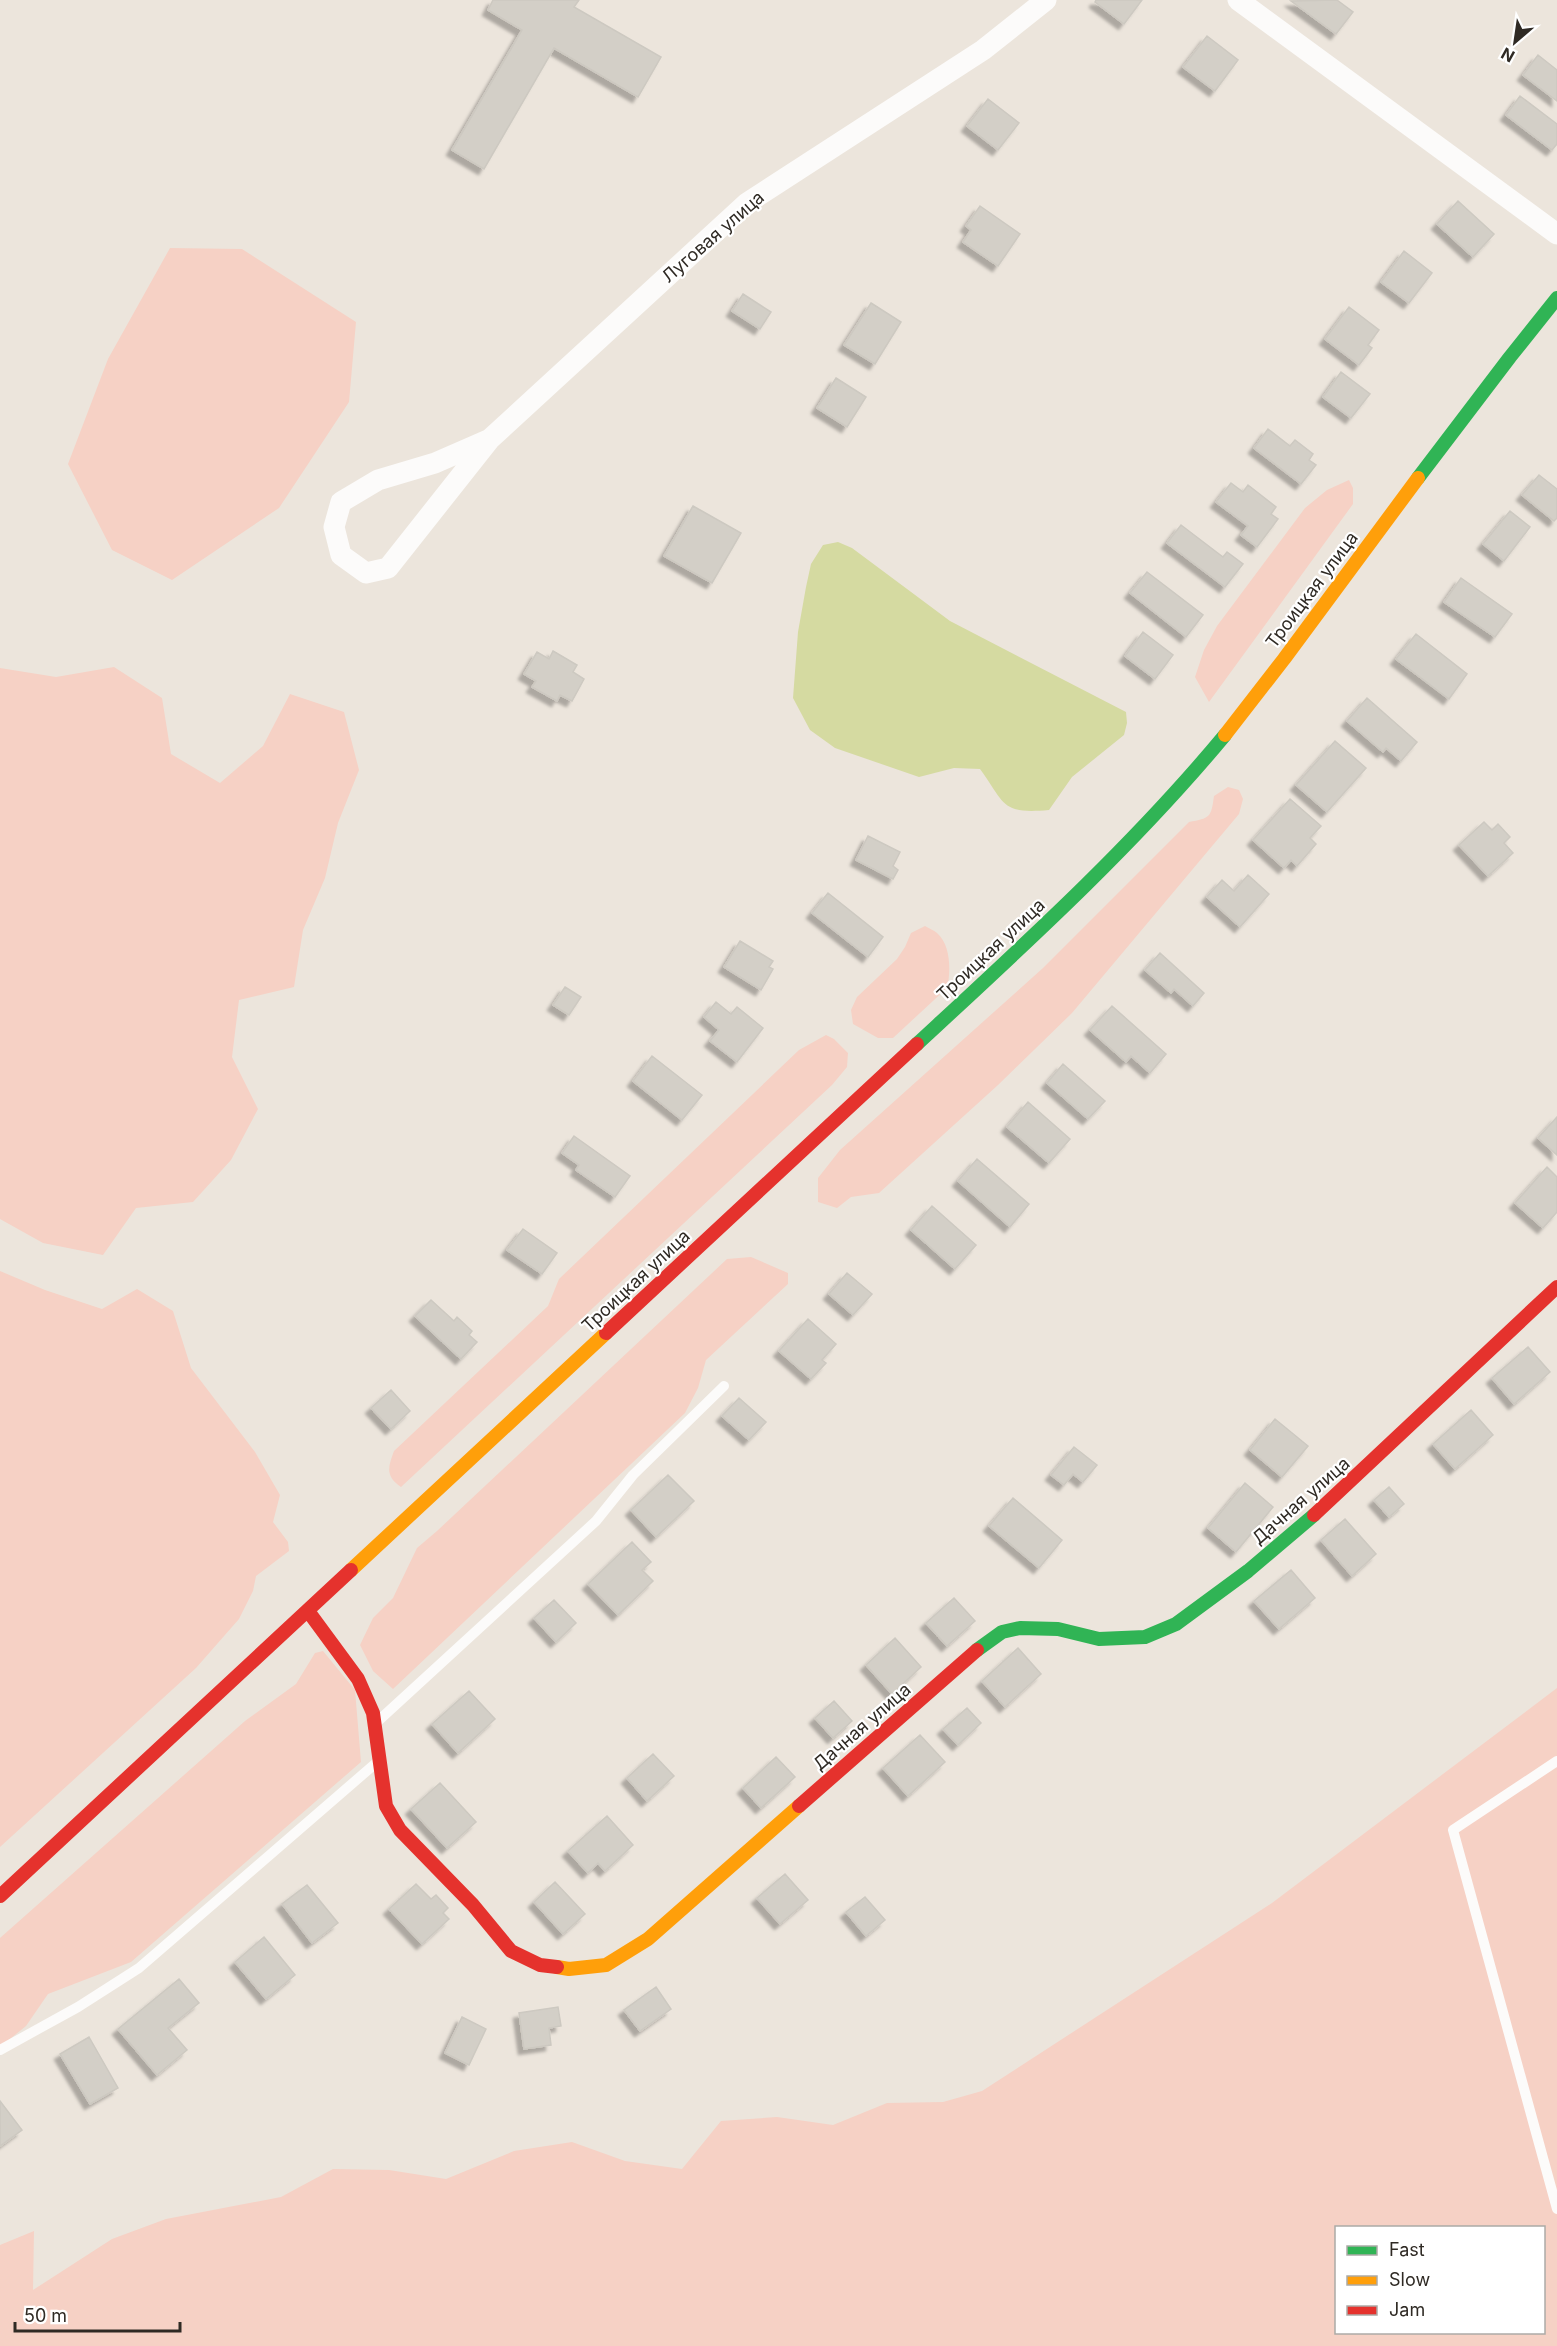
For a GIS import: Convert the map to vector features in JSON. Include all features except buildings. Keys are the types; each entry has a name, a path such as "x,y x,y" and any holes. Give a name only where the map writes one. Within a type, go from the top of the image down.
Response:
{"main road":[{"name":"Троицкая улица","path":"0,1896 1002,965 1114,857 1174,794 1253,699 1481,394 1557,298"},
{"name":"Дачная улица","path":"309,1611 358,1679 373,1713 386,1806 400,1830 472,1905 511,1951 540,1965 569,1969 606,1965 648,1939 979,1648 1002,1632 1020,1628 1058,1629 1099,1639 1145,1636 1176,1624 1248,1571 1329,1502 1557,1287"}],"street":[{"name":"Луговая улица","path":"490,439 435,463 378,480 341,502 334,527 341,555 366,573 388,568 490,439 747,203 983,50 1046,0"},
{"path":"1238,0 1557,234"}],"lane":[{"path":"375,1724 596,1521 633,1475 724,1386"},
{"path":"0,2050 78,2007 139,1968 381,1759"},
{"path":"1557,1761 1453,1830 1552,2172 1557,2209"}],"shaded area":[{"path":"170,248 242,249 356,322 349,402 279,508 172,580 112,550 68,464 108,359"},
{"path":"1349,480 1353,488 1353,504 1209,702 1195,677 1204,650 1217,626 1305,508 1327,490"},
{"path":"838,542 852,548 950,621 1126,712 1127,723 1124,735 1072,777 1049,810 1033,811 1013,808 1006,804 980,769 954,768 919,777 835,748 810,730 793,698 798,632 811,564 823,545"},
{"path":"114,667 162,698 171,754 220,783 263,746 290,694 344,712 359,770 338,823 325,878 303,930 294,987 239,1000 232,1057 258,1109 231,1160 193,1202 136,1208 103,1255 43,1243 0,1219 0,668 56,677"},
{"path":"1228,787 1239,790 1243,799 1239,814 1072,1013 998,1085 879,1193 851,1197 837,1208 818,1202 818,1178 840,1150 1043,968 1189,822 1208,816 1212,809 1214,796"},
{"path":"925,926 937,933 945,944 949,967 947,988 893,1038 878,1038 853,1024 851,1010 857,997 897,959 911,933"},
{"path":"826,1035 834,1039 848,1053 847,1067 832,1085 401,1487 396,1483 389,1471 394,1451 548,1306 559,1279 799,1050"},
{"path":"751,1257 788,1273 788,1284 706,1360 698,1388 685,1413 393,1689 373,1671 360,1645 373,1618 393,1598 417,1548 727,1259"},
{"path":"0,1271 45,1290 102,1309 137,1289 173,1311 191,1368 255,1452 280,1495 273,1522 288,1542 289,1551 256,1576 253,1591 239,1619 196,1668 0,1847"},
{"path":"323,1651 355,1690 361,1762 131,1962 48,1994 26,2026 0,2047 0,1938 245,1721 296,1684 315,1653"},
{"path":"1557,1688 1557,2346 0,2346 0,2245 34,2231 33,2290 112,2239 166,2219 281,2197 333,2169 389,2170 446,2179 514,2151 572,2142 625,2161 682,2169 721,2121 777,2117 833,2125 887,2103 943,2102 982,2091 1272,1903"}],"traffic: fast":[{"path":"1418,478 1557,298"},
{"path":"917,1044 1115,856 1153,817 1225,735"},
{"path":"977,1650 1002,1632 1020,1628 1058,1629 1099,1639 1145,1637 1176,1624 1248,1571 1314,1515"}],"traffic: slow":[{"path":"1225,735 1418,478"},
{"path":"351,1570 606,1333"},
{"path":"557,1967 569,1969 606,1965 648,1939 799,1806"}],"traffic: jam":[{"path":"606,1333 917,1044"},
{"path":"1314,1515 1557,1287"},
{"path":"0,1896 351,1570"},
{"path":"308,1611 358,1679 373,1713 386,1806 400,1830 473,1905 511,1951 540,1965 557,1967"},
{"path":"799,1806 977,1650"}]}
